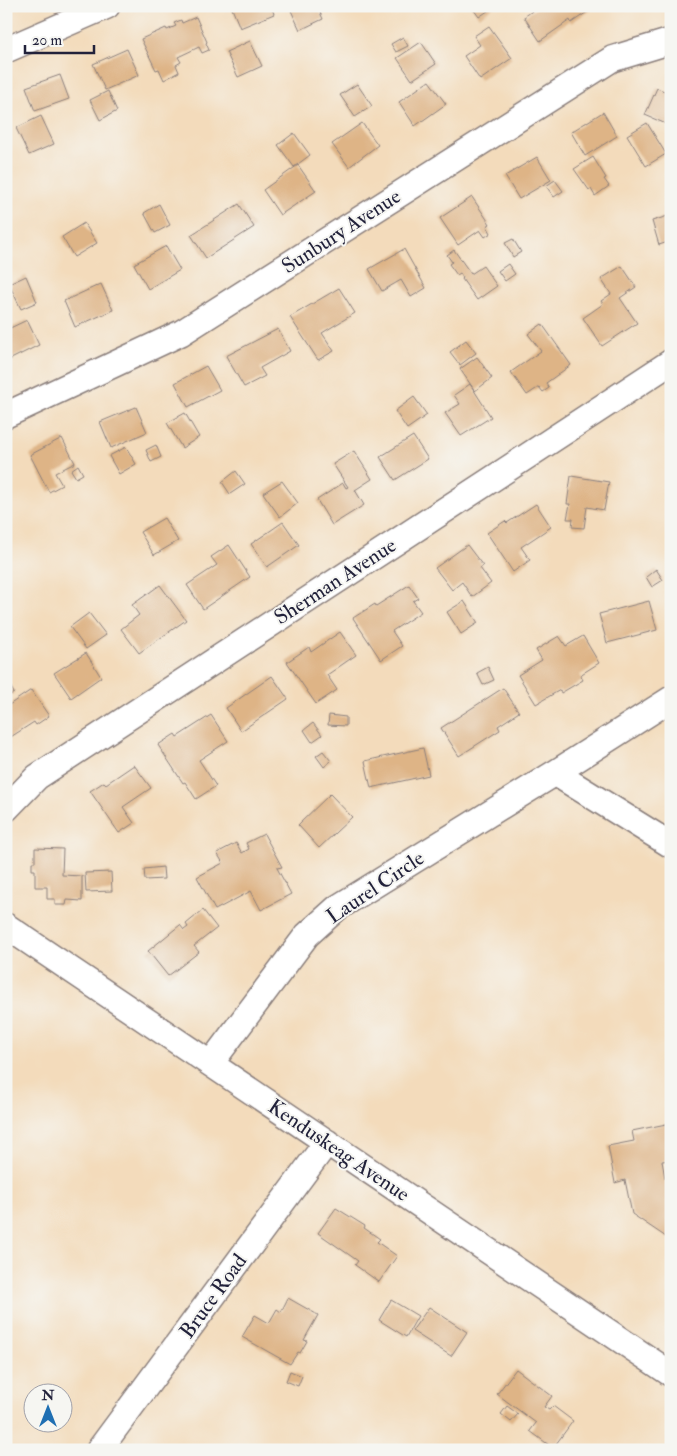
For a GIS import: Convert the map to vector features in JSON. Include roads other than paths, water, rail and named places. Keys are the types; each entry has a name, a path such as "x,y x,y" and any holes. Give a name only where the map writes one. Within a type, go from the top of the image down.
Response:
{"street":[{"path":"6,50 107,6"},
{"name":"Sunbury Avenue","path":"6,415 181,333 612,59 671,41"},
{"name":"Sherman Avenue","path":"6,809 36,777 671,362"},
{"name":"Laurel Circle","path":"211,1063 307,935 337,908 671,699"},
{"path":"555,773 671,845"},
{"name":"Kenduskeag Avenue","path":"6,926 671,1374"},
{"name":"Bruce Road","path":"100,1450 327,1142"}]}
